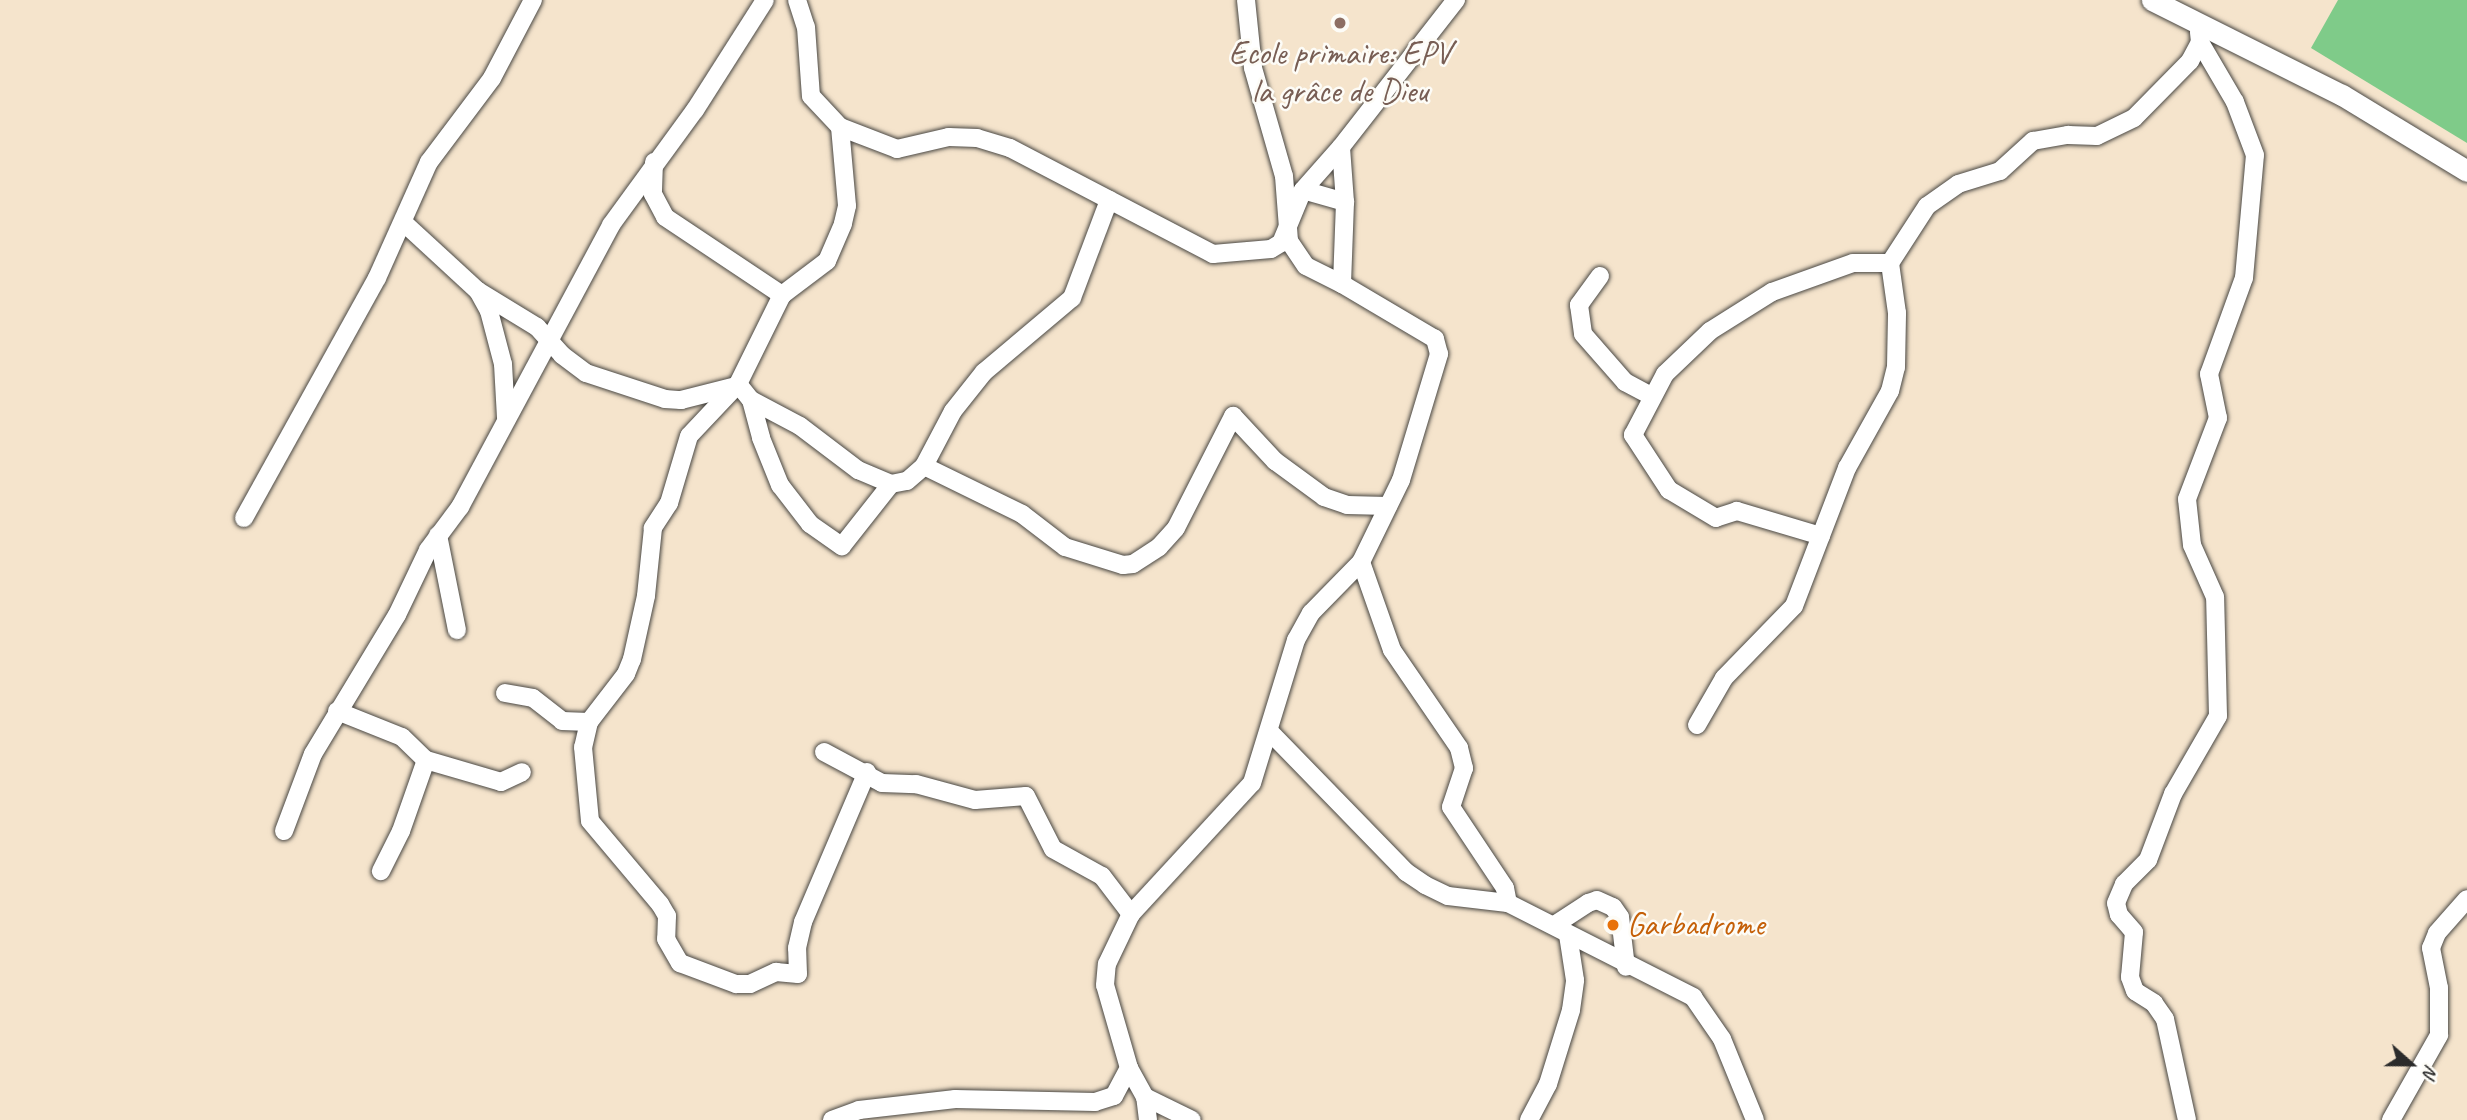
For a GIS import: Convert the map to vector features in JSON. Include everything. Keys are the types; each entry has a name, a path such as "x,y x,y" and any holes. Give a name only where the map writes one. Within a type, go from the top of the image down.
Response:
{"street":[{"path":"244,519 377,278 429,162 492,78 533,0"},
{"path":"284,831 309,763 337,711 397,615 438,535 460,507 611,225 654,162 695,110 765,0"},
{"path":"797,0 806,27 811,96 840,127 897,149 949,137 977,138 1019,153 1213,254 1271,249 1281,243 1303,190 1341,148 1456,0"},
{"path":"1147,1120 1145,1097 1129,1068 1105,985 1107,964 1132,914 1241,799 1259,766 1296,640 1311,612 1361,562 1401,480 1439,354 1435,339 1342,284 1306,267 1295,256 1279,151 1247,40 1246,0"},
{"path":"2152,0 2200,33 2342,95 2467,171"},
{"path":"1697,725 1724,678 1794,606 1847,468 1890,391 1896,367 1897,313 1890,263 1915,219 1944,192 2000,170 2032,141 2097,136 2134,118 2190,61 2200,33"},
{"path":"2187,1120 2165,1019 2154,1003 2135,990 2130,977 2134,932 2119,915 2116,903 2124,884 2148,860 2173,794 2218,716 2215,597 2192,545 2187,499 2218,418 2209,374 2244,278 2255,155 2225,82 2200,33"},
{"path":"840,127 847,206 844,224 827,261 782,295 737,385 689,436 682,451 669,503 650,540 646,596 632,659 626,674 589,722 583,757 590,821 660,904 667,916 666,939 680,963 743,985 776,972 798,974 797,948 803,922 866,772"},
{"path":"1341,148 1345,202 1342,284"},
{"path":"654,162 653,194 665,217 782,295"},
{"path":"1303,190 1345,202"},
{"path":"737,385 751,400 800,426 858,470 891,484 907,481 924,466 969,389 1028,331 1072,298 1109,200"},
{"path":"403,222 478,291 551,340 562,355 586,373 665,400 681,400 737,385"},
{"path":"1821,536 1737,511 1716,518 1675,494 1633,435 1651,396 1665,374 1710,331 1772,292 1853,263 1890,263"},
{"path":"1600,276 1579,305 1583,334 1625,382 1651,396"},
{"path":"478,291 498,338 506,418"},
{"path":"751,400 761,439 780,485 810,524 842,546 891,484"},
{"path":"924,466 1022,514 1065,547 1123,565 1133,564 1159,547 1176,528 1233,416 1275,461 1324,497 1347,505 1388,506"},
{"path":"438,535 457,630"},
{"path":"1361,562 1392,650 1460,748 1464,768 1451,807 1505,888 1508,903"},
{"path":"505,693 533,698 562,721 589,722"},
{"path":"337,711 402,737 426,760 501,782 522,772"},
{"path":"1269,732 1406,872 1448,896 1508,903 1562,929 1626,967 1693,997 1708,1014 1755,1120"},
{"path":"824,752 866,772 882,783 916,784 960,798 1026,796 1054,849 1102,876 1132,914"},
{"path":"381,871 401,831 426,760"},
{"path":"1562,929 1588,903 1597,900 1613,907 1620,917 1626,967"},
{"path":"2391,1120 2439,1035 2439,988 2431,948 2437,933 2467,900"},
{"path":"1530,1120 1549,1084 1571,1010 1575,980 1562,929"},
{"path":"832,1120 859,1110 955,1099 1095,1102 1122,1088 1129,1068"},
{"path":"1145,1097 1192,1120"}],"green space":[{"path":"2338,0 2467,0 2467,143 2311,48"}],"place":[{"name":"Ecole primaire: EPV la grâce de Dieu","path":"1340,23"},
{"name":"Garbadrome","path":"1613,925"}]}
